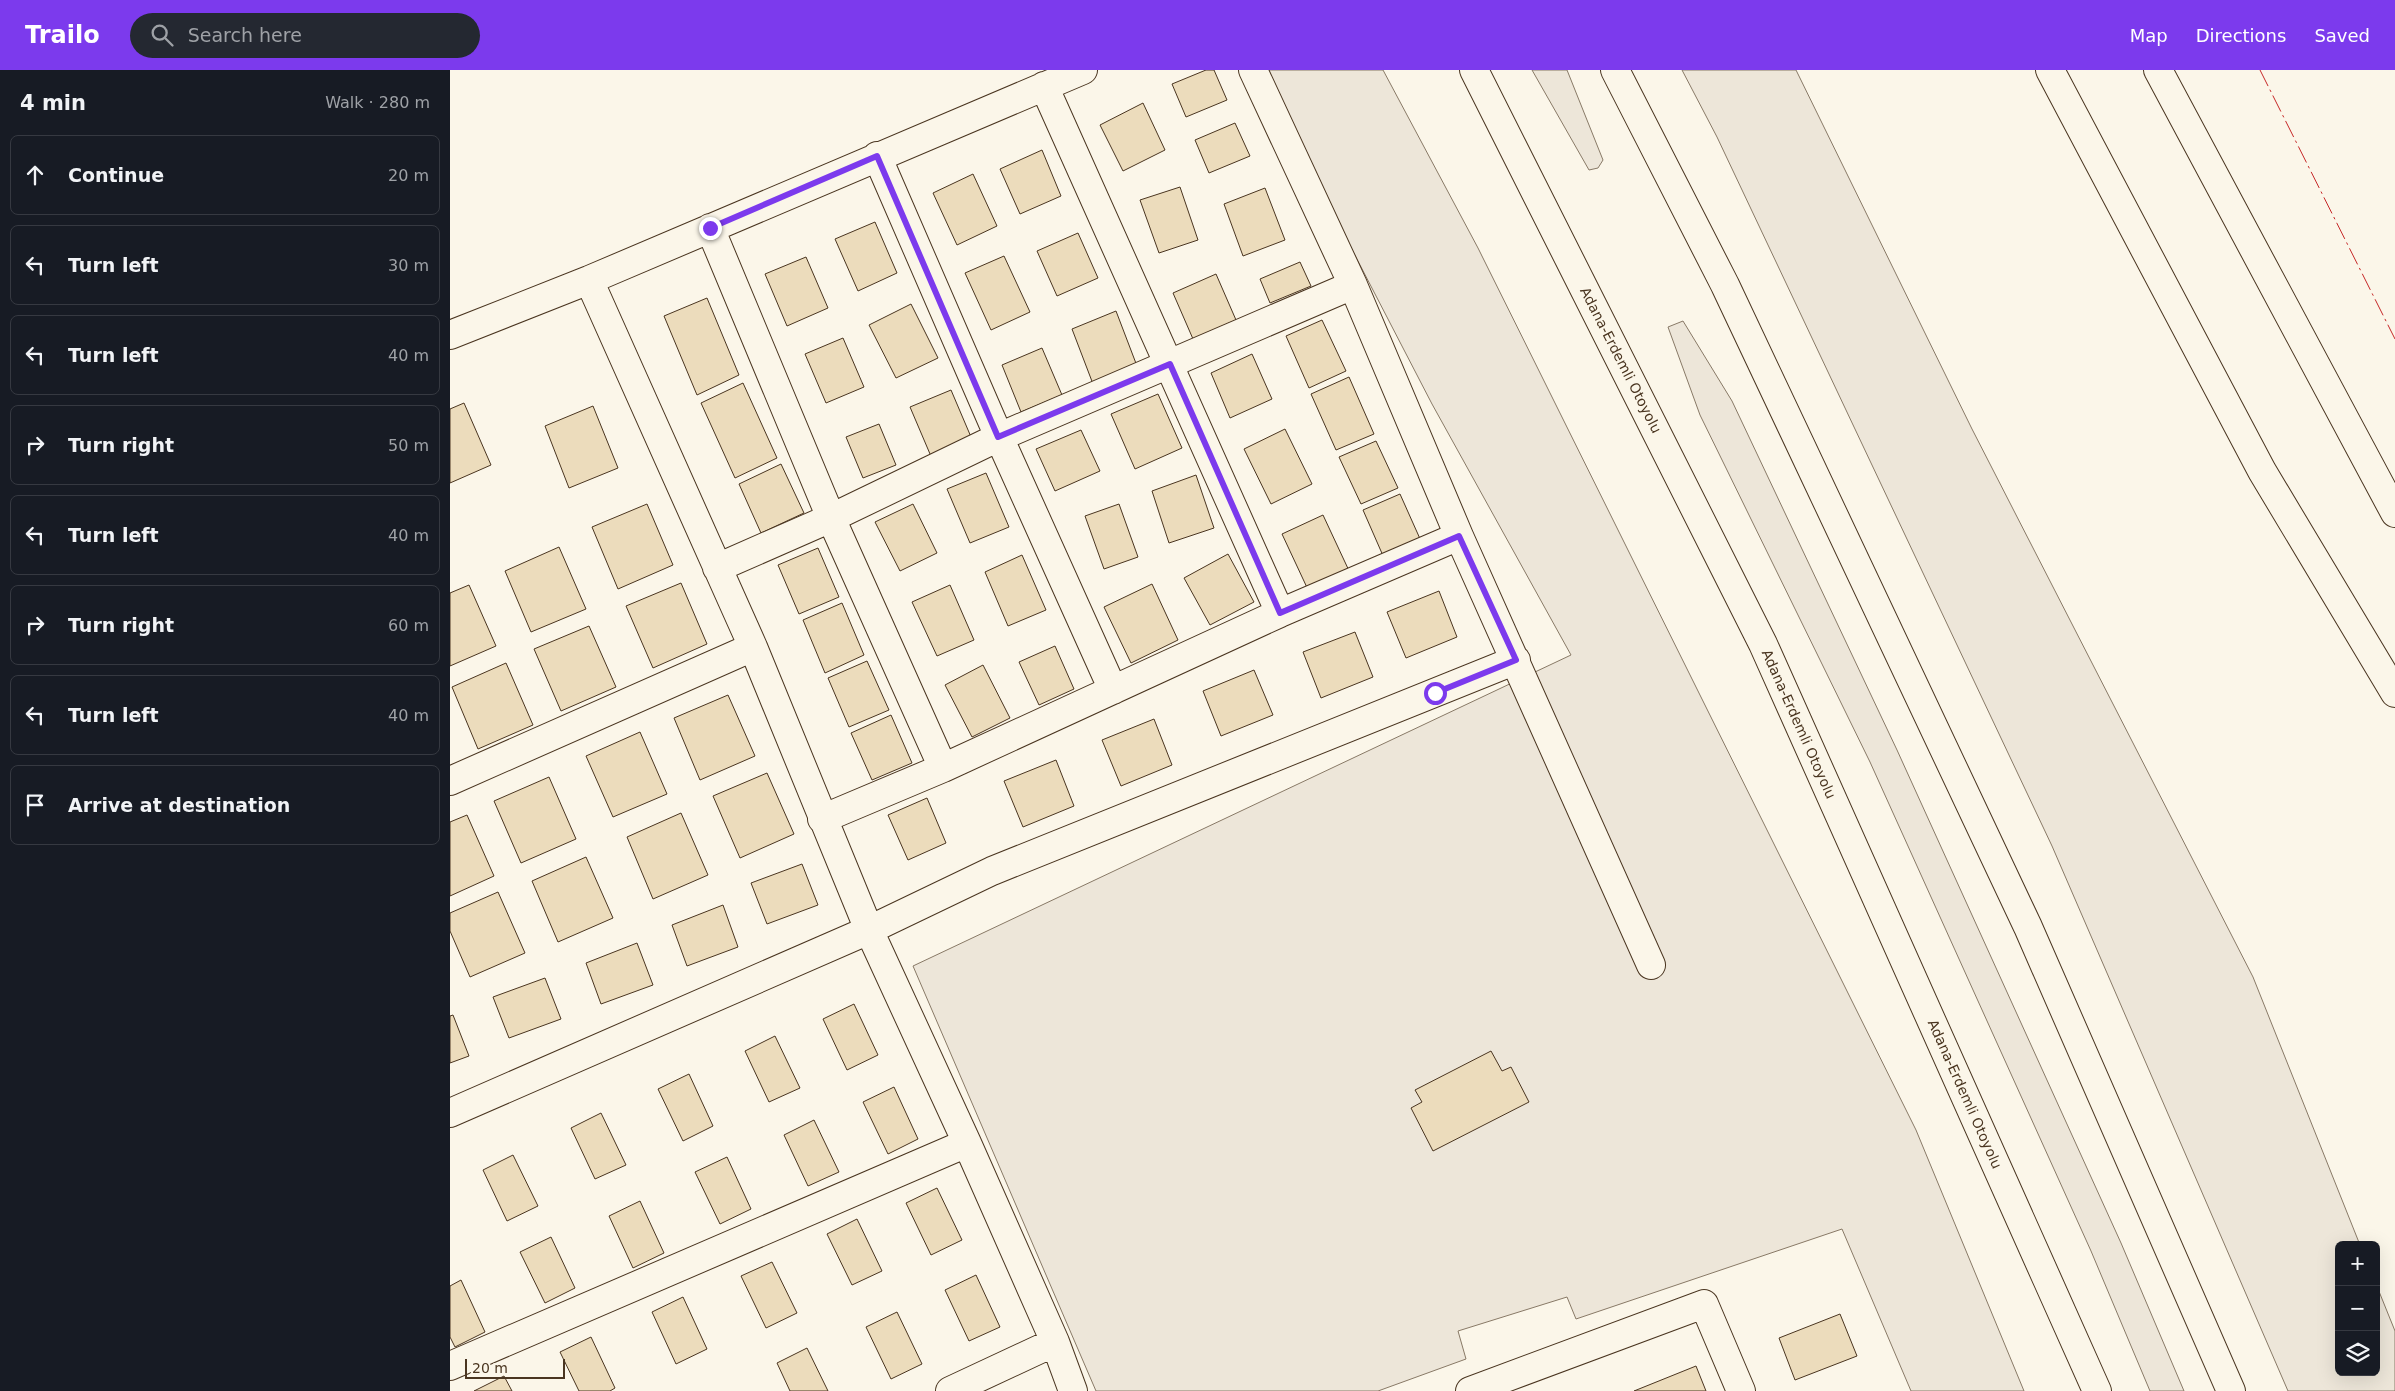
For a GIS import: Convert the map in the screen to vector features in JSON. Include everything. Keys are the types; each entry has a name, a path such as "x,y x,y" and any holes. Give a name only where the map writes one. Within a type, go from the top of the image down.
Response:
{"main road":[{"path":"450,335 589,280 1083,70"},
{"path":"1253,70 1353,285 1459,536 1651,966"},
{"name":"Adana-Erdemli Otoyolu","path":"1474,70 1763,644 2097,1391"},
{"path":"1615,70 1725,285 2028,926 2232,1391"},
{"path":"2050,70 2262,471 2395,693"},
{"path":"2158,70 2395,513"},
{"path":"1044,86 1280,613"},
{"path":"877,156 998,437 1113,690"},
{"path":"710,228 831,518 943,768"},
{"path":"589,280 753,647 868,930 967,1143 1055,1342 1074,1391"},
{"path":"717,568 831,518 998,437 1353,285"},
{"path":"822,819 943,768 1280,613 1459,536"},
{"path":"450,780 753,647"},
{"path":"450,1113 868,930 992,871 1516,660"},
{"path":"450,1366 967,1143"},
{"path":"1470,1391 1704,1304 1741,1391"},
{"path":"950,1391 1055,1342"}],"shaded area":[{"path":"1259,70 1383,70 1478,248 1916,1130 2024,1391 1911,1391 1842,1229 1576,1319 1567,1297 1458,1331 1466,1359 1378,1391 1096,1391 913,966 1571,655 1432,404"},
{"path":"1532,70 1567,70 1603,160 1598,168 1589,170"},
{"path":"1682,70 1796,70 1972,429 2253,977 2358,1241 2335,1241 2335,1376 2380,1376 2380,1294 2395,1331 2395,1391 2288,1391 2052,846 1717,137"},
{"path":"1683,321 1732,401 1897,750 2121,1243 2184,1391 2150,1391 2091,1251 1870,762 1700,415 1668,327"}],"building":[{"path":"1206,70 1214,70 1227,100 1186,117 1172,84"},
{"path":"1143,103 1165,150 1123,171 1100,125"},
{"path":"1235,123 1250,156 1209,173 1195,140"},
{"path":"1042,150 1061,196 1020,214 1000,169"},
{"path":"973,174 997,226 957,245 933,193"},
{"path":"1180,187 1198,240 1159,253 1140,200"},
{"path":"1265,188 1285,240 1243,256 1224,204"},
{"path":"875,222 897,273 858,291 835,239"},
{"path":"1078,233 1098,278 1057,296 1037,251"},
{"path":"1004,256 1030,312 991,330 965,273"},
{"path":"806,257 828,308 787,326 765,274"},
{"path":"1300,262 1311,286 1270,303 1260,279"},
{"path":"1216,274 1236,320 1193,339 1173,293"},
{"path":"707,298 739,375 697,395 664,316"},
{"path":"911,304 938,358 896,378 869,325"},
{"path":"1116,311 1137,366 1093,384 1072,329"},
{"path":"1322,320 1346,371 1309,388 1286,336"},
{"path":"843,338 864,387 826,403 805,354"},
{"path":"1042,348 1062,395 1021,412 1002,365"},
{"path":"1252,354 1272,399 1230,418 1211,373"},
{"path":"1349,377 1374,434 1336,450 1311,394"},
{"path":"743,383 777,458 735,478 701,403"},
{"path":"951,390 974,444 933,461 910,407"},
{"path":"1158,394 1182,448 1135,469 1111,414"},
{"path":"464,403 491,465 450,483 450,409"},
{"path":"593,406 618,468 569,488 545,426"},
{"path":"879,424 896,465 863,478 846,437"},
{"path":"1285,429 1312,484 1271,504 1244,449"},
{"path":"1081,430 1100,471 1055,491 1036,449"},
{"path":"1376,441 1398,488 1361,504 1339,457"},
{"path":"781,464 804,513 761,533 739,484"},
{"path":"986,473 1009,527 970,543 947,489"},
{"path":"1196,475 1214,528 1169,543 1152,491"},
{"path":"1400,494 1421,541 1384,558 1363,510"},
{"path":"647,504 673,565 618,589 592,527"},
{"path":"913,504 937,553 900,571 875,522"},
{"path":"1119,504 1138,557 1104,569 1085,516"},
{"path":"1323,515 1351,575 1310,594 1282,534"},
{"path":"559,547 586,609 531,632 505,571"},
{"path":"818,548 839,597 799,614 778,565"},
{"path":"1228,554 1254,602 1210,625 1184,578"},
{"path":"1022,555 1046,610 1008,626 985,572"},
{"path":"681,583 707,644 653,668 626,606"},
{"path":"1152,584 1178,640 1131,663 1104,607"},
{"path":"469,585 496,646 450,666 450,593"},
{"path":"950,585 974,640 937,656 912,602"},
{"path":"1439,591 1457,637 1406,658 1387,612"},
{"path":"842,603 864,655 825,673 803,620"},
{"path":"589,626 616,687 561,711 534,649"},
{"path":"1355,632 1373,677 1321,698 1303,652"},
{"path":"1055,646 1074,689 1039,705 1019,662"},
{"path":"867,661 889,710 849,727 828,678"},
{"path":"506,663 533,725 478,749 452,687"},
{"path":"983,665 1010,718 972,737 945,685"},
{"path":"1254,670 1273,715 1221,736 1203,691"},
{"path":"728,695 755,756 700,780 674,718"},
{"path":"891,715 912,763 872,780 851,733"},
{"path":"1154,719 1172,765 1121,786 1102,740"},
{"path":"640,732 667,794 613,817 586,756"},
{"path":"1056,760 1074,806 1023,827 1004,781"},
{"path":"767,773 794,834 740,858 713,796"},
{"path":"549,777 576,839 521,863 494,801"},
{"path":"927,798 946,843 908,860 888,815"},
{"path":"681,813 708,875 653,899 627,837"},
{"path":"467,815 494,876 450,896 450,822"},
{"path":"586,857 613,918 558,942 532,881"},
{"path":"802,864 818,905 767,924 751,883"},
{"path":"498,892 525,953 470,977 450,931 450,913"},
{"path":"723,905 738,947 687,966 672,925"},
{"path":"637,943 653,985 601,1004 586,963"},
{"path":"545,978 561,1019 509,1038 493,997"},
{"path":"854,1004 878,1055 847,1070 823,1019"},
{"path":"453,1015 469,1056 450,1063 450,1016"},
{"path":"775,1036 800,1088 769,1102 745,1051"},
{"path":"1491,1051 1502,1071 1511,1067 1529,1102 1433,1151 1411,1108 1422,1102 1415,1090"},
{"path":"689,1074 713,1126 683,1141 658,1089"},
{"path":"894,1087 918,1139 888,1154 863,1102"},
{"path":"601,1113 626,1165 595,1179 571,1128"},
{"path":"814,1120 839,1172 808,1186 784,1135"},
{"path":"513,1155 538,1206 507,1221 483,1170"},
{"path":"727,1157 751,1209 720,1224 695,1172"},
{"path":"937,1188 962,1240 931,1255 906,1203"},
{"path":"640,1201 664,1253 633,1268 609,1216"},
{"path":"857,1219 882,1271 852,1285 827,1234"},
{"path":"551,1237 575,1288 545,1303 520,1252"},
{"path":"772,1262 797,1313 766,1328 741,1276"},
{"path":"976,1275 1000,1327 969,1341 945,1290"},
{"path":"461,1280 485,1332 455,1347 450,1337 450,1286"},
{"path":"683,1297 707,1349 676,1364 652,1312"},
{"path":"897,1312 922,1364 891,1379 866,1327"},
{"path":"1840,1314 1857,1356 1795,1380 1779,1338"},
{"path":"591,1337 615,1388 610,1391 579,1391 560,1352"},
{"path":"807,1348 828,1391 790,1391 777,1363"},
{"path":"1696,1366 1706,1391 1634,1391"},
{"path":"504,1376 512,1391 474,1391"}],"power":[{"path":"2260,70 2395,339"}],"route":[{"path":"710,228 877,156 998,437 1170,364 1280,613 1459,536 1516,660 1435,693"}]}
